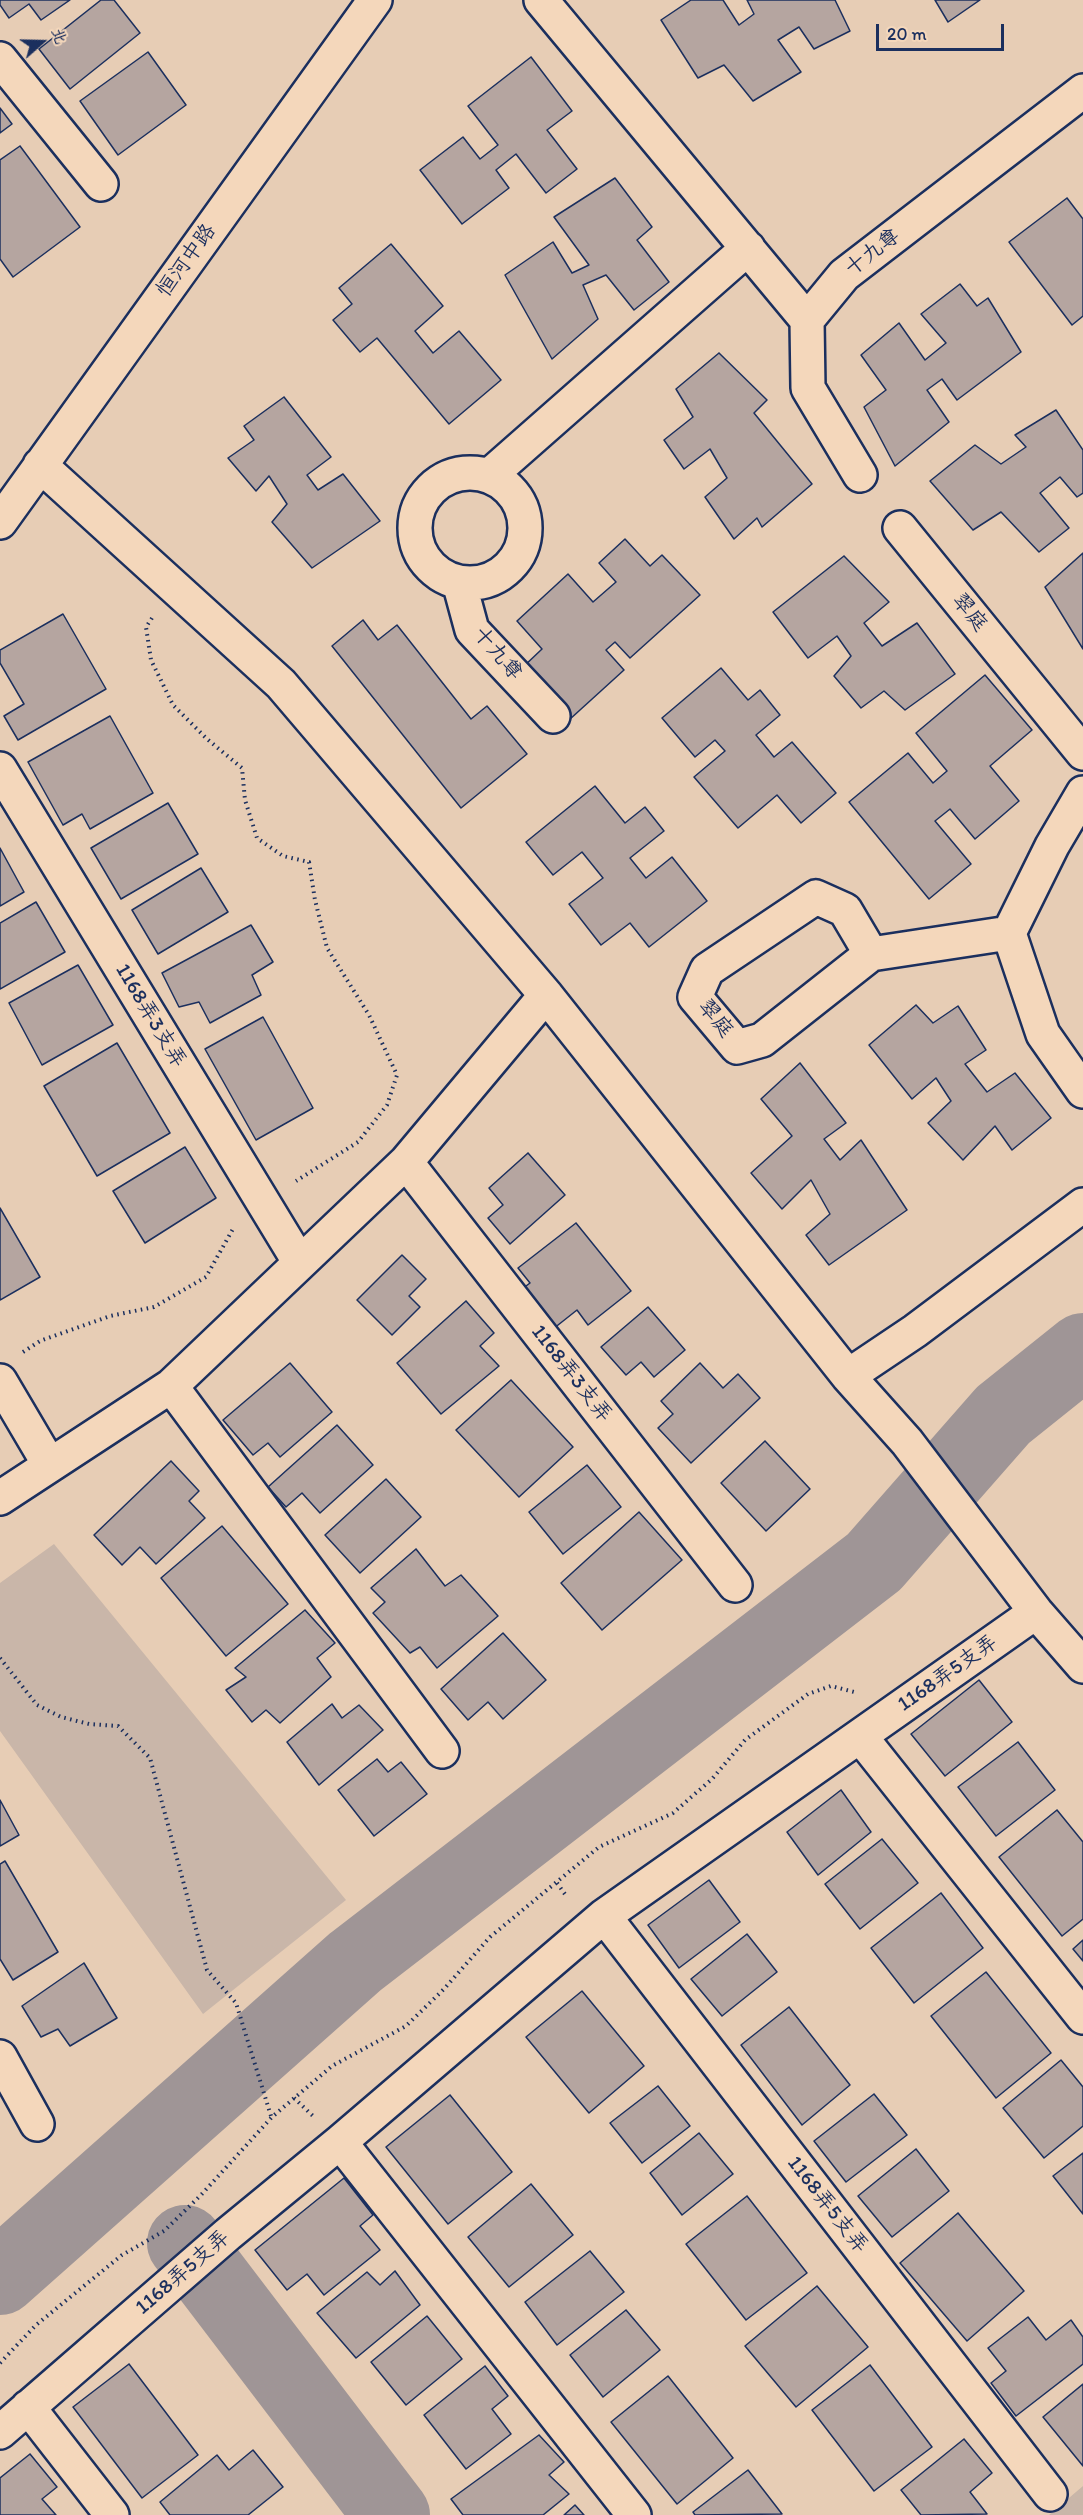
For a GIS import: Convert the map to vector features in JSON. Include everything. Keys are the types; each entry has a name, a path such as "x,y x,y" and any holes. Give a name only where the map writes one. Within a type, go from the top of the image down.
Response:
{"street":[{"name":"恒河中路","path":"0,522 375,0"},
{"path":"541,0 807,320 808,388 860,475"},
{"path":"0,59 101,184"},
{"name":"十九尊","path":"807,320 844,275 1083,91"},
{"path":"489,476 748,248"},
{"path":"40,465 281,684 546,995 848,1376 908,1442 1036,1612 1083,1666"},
{"path":"472,472 489,476 506,485 517,499 524,516 526,535 520,552 510,568 495,578 477,584 459,582 442,576 428,564 419,549 415,531 417,513 425,496 437,484 454,475 472,472"},
{"name":"翠庭","path":"900,528 1083,753"},
{"name":"十九尊","path":"459,582 472,630 552,716"},
{"name":"1168弄3支弄","path":"0,769 300,1263"},
{"path":"1083,793 1052,846 1009,933 1043,1034 1083,1091"},
{"name":"翠庭","path":"871,954 845,910 816,897 707,970 695,997 737,1047 762,1040 871,954 1009,933"},
{"path":"0,1498 171,1386 406,1162 546,995"},
{"name":"1168弄3支弄","path":"406,1162 735,1585"},
{"path":"848,1376 915,1331 1083,1205"},
{"path":"0,1381 49,1464"},
{"path":"171,1386 442,1751"},
{"name":"1168弄5支弄","path":"0,2432 228,2234 340,2142 604,1916 1036,1612"},
{"path":"860,1736 1083,2017"},
{"name":"1168弄5支弄","path":"604,1916 1050,2494"},
{"path":"0,2057 37,2124"},
{"path":"340,2142 634,2515"},
{"path":"28,2407 112,2515"}],"path":[{"path":"20,1354 40,1341 110,1316 154,1307 206,1277 241,1215 261,1199 292,1183 358,1142 387,1105 397,1075 369,1015 327,948 315,900 309,862 283,856 257,837 245,800 242,768 207,739 173,705 151,660 146,627 174,587"},
{"path":"0,1658 37,1704 61,1717 89,1724 118,1726 150,1758 207,1970 236,2003 272,2117"},
{"path":"0,2363 36,2325 122,2255 164,2231 201,2196 272,2117 332,2066 406,2026 444,1989 490,1937 599,1847 673,1813 712,1779 745,1740 808,1694 831,1686 858,1693 891,1714"}],"shaded area":[{"path":"54,1544 346,1900 203,2014 0,1731 0,1583"},
{"path":"1083,2486 1083,2515 1049,2515"}],"building":[{"path":"0,0 70,0 41,20 29,4 9,18 0,5"},
{"path":"101,0 114,0 140,33 70,89 39,49"},
{"path":"691,0 723,0 739,25 754,14 747,0 835,0 850,31 814,49 799,27 778,40 801,72 753,101 724,65 698,78 661,20"},
{"path":"935,0 980,0 948,22"},
{"path":"148,52 186,105 118,155 80,101"},
{"path":"531,57 572,111 547,130 577,169 546,193 516,154 496,170 509,188 462,224 420,170 463,137 480,159 498,145 468,106"},
{"path":"0,108 12,124 0,133"},
{"path":"20,146 80,227 13,277 0,259 0,160"},
{"path":"615,178 652,227 637,240 669,282 634,310 606,275 583,285 598,319 552,359 505,275 553,242 572,273 589,265 554,217"},
{"path":"1067,198 1083,219 1083,316 1072,325 1009,242"},
{"path":"391,244 443,306 415,331 433,353 459,331 501,380 449,424 377,338 360,352 333,320 352,304 339,288"},
{"path":"960,284 977,306 988,298 1021,352 957,400 942,379 927,390 949,422 895,466 864,407 886,390 861,355 899,323 925,360 946,343 921,314"},
{"path":"719,353 767,400 754,413 812,484 762,527 757,518 734,539 705,497 727,478 710,449 684,469 664,440 693,417 676,389"},
{"path":"284,397 331,457 307,475 318,490 343,474 380,521 312,568 272,522 287,504 269,476 256,491 228,458 254,440 244,426"},
{"path":"1056,410 1083,450 1083,493 1077,497 1060,477 1040,493 1069,528 1039,552 1001,512 973,530 930,481 975,445 1001,464 1026,447 1015,435"},
{"path":"625,539 650,566 662,555 700,595 630,658 615,642 606,650 624,670 569,720 522,668 542,649 517,621 568,574 593,602 616,582 599,563"},
{"path":"1083,553 1083,649 1045,587"},
{"path":"844,556 889,602 864,623 882,646 917,623 955,674 905,710 884,691 861,708 834,676 851,656 837,636 808,658 773,612"},
{"path":"63,614 106,689 18,740 4,716 24,704 0,663 0,650"},
{"path":"363,620 378,640 397,625 471,719 487,706 527,754 461,808 332,646"},
{"path":"721,668 748,700 760,690 780,715 756,735 774,757 792,742 836,793 801,823 777,795 738,828 694,777 725,751 715,740 695,757 662,718"},
{"path":"985,675 1032,730 990,766 1019,801 975,839 950,809 935,821 971,864 929,899 849,802 908,753 933,783 947,771 916,733"},
{"path":"110,716 153,793 90,829 82,814 63,825 28,762"},
{"path":"595,786 625,823 645,807 664,831 630,858 646,878 672,857 707,901 649,947 630,923 601,945 569,904 603,878 582,852 553,875 526,842"},
{"path":"168,803 198,854 121,899 91,848"},
{"path":"0,848 24,892 0,906"},
{"path":"201,868 228,912 158,954 132,910"},
{"path":"36,902 65,952 0,989 0,923"},
{"path":"251,925 273,962 252,975 261,995 210,1023 199,1002 179,1007 162,973"},
{"path":"78,965 113,1025 42,1065 9,1003"},
{"path":"916,1005 933,1023 958,1006 986,1050 965,1064 987,1092 1015,1073 1051,1118 1012,1150 995,1126 963,1160 928,1123 951,1101 936,1078 912,1099 869,1045"},
{"path":"263,1017 313,1108 256,1140 205,1049"},
{"path":"117,1043 170,1133 97,1176 44,1086"},
{"path":"800,1063 846,1123 824,1139 840,1160 861,1140 907,1210 829,1265 806,1235 830,1214 811,1180 782,1209 751,1173 792,1136 761,1099"},
{"path":"185,1147 216,1198 145,1243 113,1191"},
{"path":"528,1153 565,1195 510,1244 488,1218 503,1205 489,1188"},
{"path":"0,1208 40,1277 0,1300"},
{"path":"576,1223 631,1291 588,1325 577,1310 553,1329 522,1289 530,1283 518,1268"},
{"path":"402,1255 426,1279 409,1296 420,1307 392,1335 357,1300"},
{"path":"466,1301 494,1333 480,1346 499,1366 441,1414 397,1363"},
{"path":"648,1307 685,1350 654,1377 641,1362 626,1375 601,1347"},
{"path":"290,1363 332,1412 280,1457 268,1443 253,1455 223,1420"},
{"path":"700,1363 723,1388 738,1374 760,1398 691,1463 658,1428 673,1414 661,1401"},
{"path":"511,1380 573,1447 519,1497 456,1430"},
{"path":"337,1425 373,1465 320,1513 302,1493 286,1507 268,1487"},
{"path":"765,1441 810,1489 766,1531 721,1483"},
{"path":"171,1461 199,1491 189,1501 205,1518 156,1564 140,1547 122,1565 94,1535"},
{"path":"587,1465 621,1507 563,1554 529,1512"},
{"path":"386,1479 421,1517 360,1573 325,1535"},
{"path":"639,1512 682,1560 602,1630 561,1583"},
{"path":"222,1526 288,1604 226,1656 161,1578"},
{"path":"416,1549 445,1586 461,1575 498,1616 437,1668 420,1647 410,1653 373,1613 385,1602 371,1588"},
{"path":"305,1610 335,1643 317,1658 331,1677 280,1723 266,1710 252,1722 226,1690 246,1677 235,1668"},
{"path":"503,1633 546,1680 503,1719 488,1702 468,1720 441,1689"},
{"path":"979,1680 1012,1722 945,1776 911,1734"},
{"path":"332,1704 342,1718 359,1705 383,1730 319,1785 287,1742"},
{"path":"1018,1742 1055,1790 996,1836 958,1787"},
{"path":"377,1759 388,1772 401,1762 427,1794 374,1836 338,1790"},
{"path":"841,1790 871,1832 818,1875 787,1832"},
{"path":"0,1800 19,1835 0,1846"},
{"path":"1057,1810 1083,1842 1083,1919 1062,1936 999,1857"},
{"path":"882,1839 918,1883 860,1929 825,1884"},
{"path":"5,1861 58,1952 13,1980 0,1959 0,1864"},
{"path":"709,1880 740,1922 679,1968 648,1925"},
{"path":"941,1893 983,1948 914,2003 871,1948"},
{"path":"747,1934 777,1972 722,2016 691,1979"},
{"path":"1083,1940 1083,1961 1073,1949"},
{"path":"84,1963 117,2018 70,2046 58,2029 41,2037 22,2006"},
{"path":"986,1972 1051,2053 996,2098 931,2016"},
{"path":"582,1991 644,2066 589,2113 526,2037"},
{"path":"789,2007 850,2085 802,2125 741,2045"},
{"path":"1061,2060 1083,2087 1083,2126 1044,2158 1003,2108"},
{"path":"658,2086 690,2126 642,2163 610,2123"},
{"path":"874,2094 907,2135 846,2182 814,2141"},
{"path":"450,2095 512,2172 448,2224 386,2147"},
{"path":"699,2133 733,2174 682,2215 650,2173"},
{"path":"916,2149 949,2191 892,2237 858,2196"},
{"path":"1083,2153 1083,2214 1053,2176"},
{"path":"344,2178 373,2215 360,2226 380,2250 324,2295 307,2274 287,2290 255,2250"},
{"path":"531,2184 573,2235 509,2287 468,2237"},
{"path":"747,2196 807,2273 746,2320 686,2244"},
{"path":"958,2213 1024,2291 967,2341 900,2263"},
{"path":"590,2251 624,2292 557,2345 525,2302"},
{"path":"395,2271 420,2305 356,2358 317,2313 367,2272 380,2285"},
{"path":"817,2286 868,2347 796,2407 745,2346"},
{"path":"626,2310 660,2350 603,2397 570,2355"},
{"path":"427,2316 462,2359 406,2405 371,2362"},
{"path":"1028,2317 1046,2340 1071,2320 1083,2337 1083,2364 1016,2416 991,2383 1006,2371 988,2348"},
{"path":"129,2364 198,2455 142,2498 73,2407"},
{"path":"870,2365 932,2447 874,2491 812,2410"},
{"path":"485,2366 508,2396 492,2409 511,2434 466,2469 424,2415"},
{"path":"668,2376 733,2458 677,2504 611,2422"},
{"path":"1083,2384 1083,2466 1043,2417"},
{"path":"539,2435 564,2462 549,2475 569,2494 543,2515 463,2515 451,2499"},
{"path":"964,2439 992,2473 970,2492 987,2514 921,2515 901,2490"},
{"path":"253,2450 283,2487 248,2515 170,2515 160,2502 217,2455 229,2470"},
{"path":"30,2454 57,2487 42,2499 56,2515 0,2515 0,2478"},
{"path":"748,2470 782,2514 695,2515 693,2512"},
{"path":"575,2505 584,2515 564,2515"}],"waterway":[{"path":"0,2277 355,1962 874,1562 1003,1415 1083,1351"},
{"path":"185,2243 392,2515"}]}
